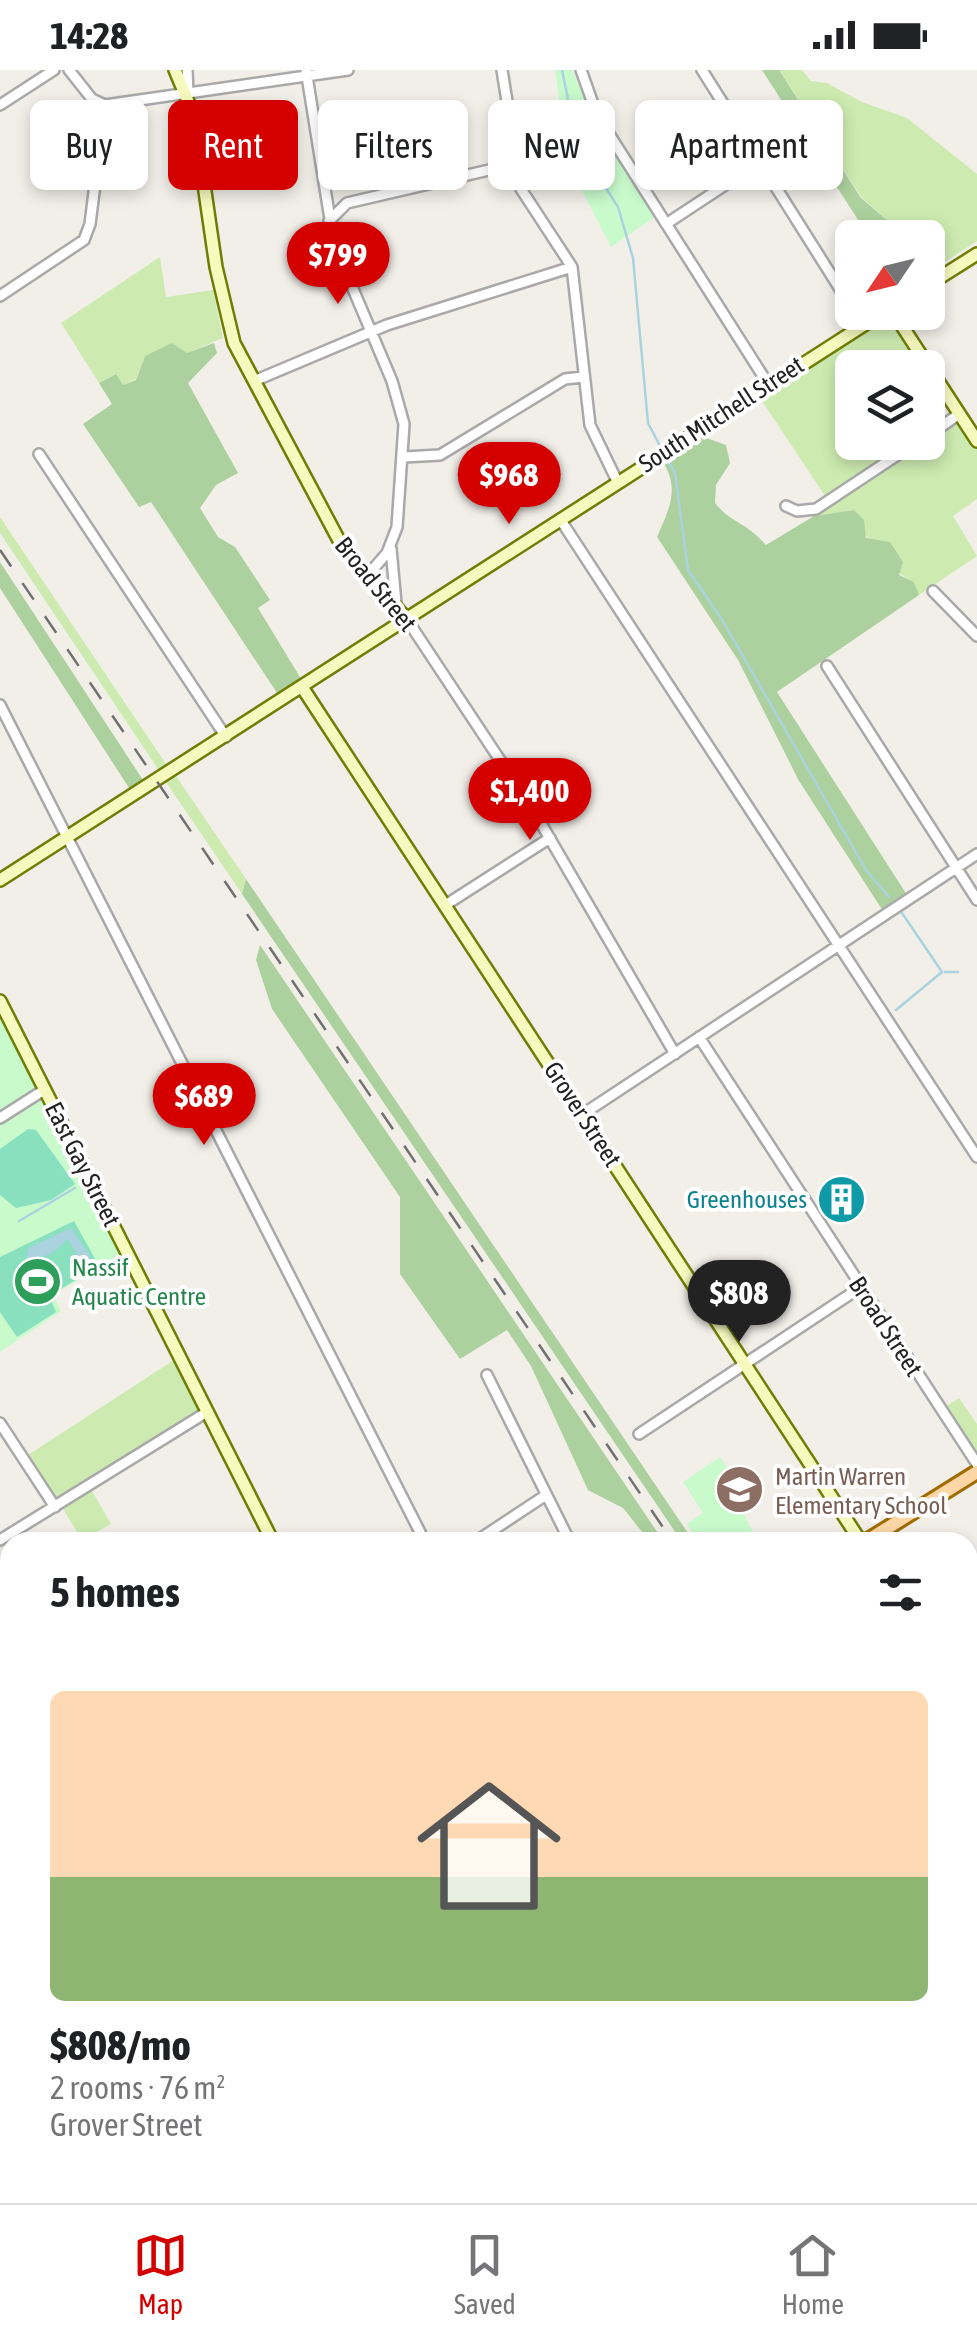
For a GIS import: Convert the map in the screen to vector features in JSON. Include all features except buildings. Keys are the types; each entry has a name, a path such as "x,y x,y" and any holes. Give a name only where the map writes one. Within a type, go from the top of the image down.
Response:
{"main road":[{"path":"879,1532 977,1472"}],"street":[{"path":"0,105 54,70"},
{"path":"69,70 94,100"},
{"path":"175,70 188,94"},
{"name":"Broad Street","path":"187,70 225,314 254,381 343,548 406,618 550,838 675,1054"},
{"path":"142,100 306,73 348,70"},
{"path":"502,70 506,100"},
{"path":"581,70 597,115 768,384"},
{"path":"702,70 721,100"},
{"path":"306,73 329,221 340,260 400,408 404,457 391,546 396,603"},
{"path":"329,221 347,203 488,170"},
{"path":"0,296 84,240 94,190"},
{"path":"523,190 572,267 590,426 617,481"},
{"path":"666,224 718,190"},
{"path":"778,190 835,280"},
{"path":"324,194 347,203"},
{"path":"945,274 977,254"},
{"path":"254,381 370,332 572,267"},
{"name":"South Mitchell Street","path":"0,880 854,330"},
{"path":"905,330 977,441"},
{"path":"404,457 440,455 565,379 583,377"},
{"path":"945,424 959,414"},
{"path":"39,454 226,737"},
{"path":"786,506 796,511 816,510 891,460"},
{"path":"560,519 977,1157"},
{"path":"367,576 391,546"},
{"path":"933,590 977,636"},
{"path":"827,666 977,900"},
{"name":"Grover Street","path":"302,687 856,1532"},
{"path":"0,706 420,1532"},
{"path":"447,904 550,838"},
{"path":"583,1114 977,854"},
{"name":"East Gay Street","path":"0,1001 268,1532"},
{"name":"Broad Street","path":"699,1037 977,1464"},
{"path":"0,1118 44,1090"},
{"path":"639,1434 860,1287"},
{"path":"487,1375 565,1532"},
{"path":"13,1532 207,1412"},
{"path":"0,1423 55,1507"},
{"path":"490,1532 546,1495"}],"green space":[{"path":"555,70 572,70 585,100 559,100"},
{"path":"762,70 779,70 798,100 781,100"},
{"path":"779,70 802,70 811,81 827,83 862,102 907,118 977,174 977,241 945,262 945,220 887,220 862,198 843,169 843,100 798,100"},
{"path":"615,152 635,183 635,190 639,190 656,216 611,247 582,190 615,190"},
{"path":"843,170 861,198 887,220 858,220 839,190 843,190"},
{"path":"160,257 166,297 213,290 223,338 187,353 145,356 136,379 123,385 115,374 99,383 61,323"},
{"path":"868,330 900,330 912,347 907,350 837,350"},
{"path":"172,343 187,353 214,343 217,353 188,383 238,473 216,485 200,508 218,537 235,547 270,600 258,608 303,682 279,696 151,502 139,507 83,424 112,404 99,383 116,374 123,385 136,380 145,356"},
{"path":"835,351 835,460 887,460 827,499 760,398"},
{"path":"955,424 962,425 977,448 977,499 953,516 977,556 919,595 914,582 877,552 854,510 814,516 900,460 945,460 945,431"},
{"path":"701,436 726,445 730,463 716,485 715,503 766,545 814,516 854,510 864,520 866,538 890,542 903,562 899,575 914,582 919,595 777,692 907,895 883,911 799,781 738,660 657,537 672,489 662,460"},
{"path":"0,517 168,767 160,772 0,533"},
{"path":"0,562 145,783 131,791 0,588"},
{"path":"176,776 246,879 242,894 166,782"},
{"path":"246,879 687,1532 675,1532 242,894"},
{"path":"260,945 657,1532 642,1532 623,1508 588,1490 531,1366 507,1330 460,1359 400,1274 400,1197 272,1009 256,960"},
{"path":"0,1001 121,1254 53,1295 61,1311 0,1352"},
{"path":"28,1129 36,1130 75,1184 51,1200 16,1208 0,1195 0,1149"},
{"name":"Nassif Aquatic Centre","path":"74,1221 99,1266 49,1296 56,1312 17,1337 0,1312 0,1257"},
{"path":"174,1360 198,1410 60,1498 53,1494 28,1455"},
{"path":"959,1398 977,1424 977,1456 945,1407"},
{"path":"720,1457 745,1495 737,1501 753,1532 692,1532 687,1524 703,1513 683,1482"},
{"path":"91,1489 111,1524 96,1532 77,1532 62,1507"}],"water":[{"path":"71,1228 90,1255 89,1262 81,1262 68,1239 51,1254 26,1261 28,1248"}],"waterway":[{"path":"562,70 571,114 595,171 618,207 633,258 648,423 660,446"},
{"path":"668,461 675,473 688,570 721,618 866,870 889,897"},
{"path":"896,1010 942,972 902,913"},
{"path":"945,972 958,972"},
{"path":"19,1221 75,1188"}],"railway":[{"path":"0,550 666,1532"}],"place":[{"name":"Greenhouses","path":"842,1199"},
{"name":"Nassif Aquatic Centre","path":"37,1281"},
{"name":"Martin Warren Elementary School","path":"740,1490"}]}
